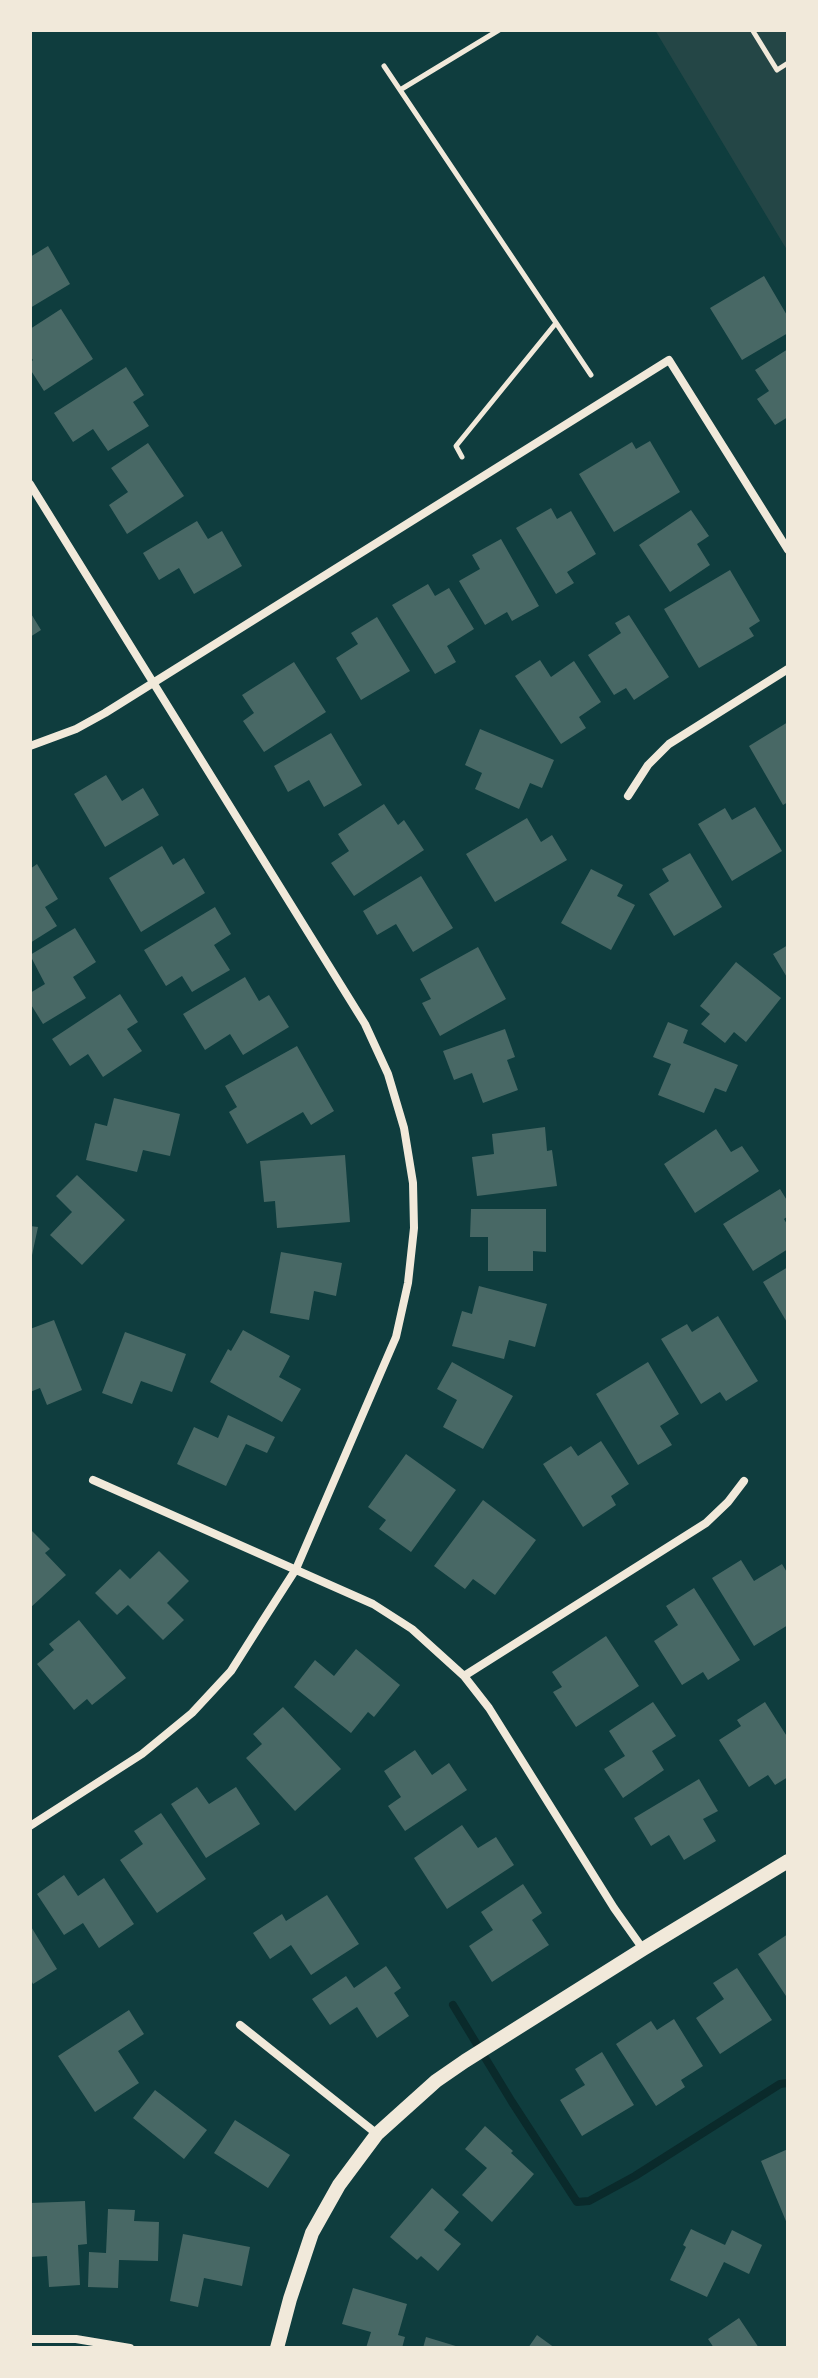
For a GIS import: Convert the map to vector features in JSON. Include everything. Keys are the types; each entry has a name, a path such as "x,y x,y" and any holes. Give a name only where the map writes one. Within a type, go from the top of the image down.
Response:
{"street":[{"path":"30,746 76,729 153,683 669,360 788,550"},
{"path":"30,484 365,1024 388,1074 404,1128 413,1183 414,1228 408,1283 396,1337 296,1569 231,1671 192,1713 142,1754 30,1826"},
{"path":"628,796 648,765 669,744 788,669"},
{"path":"93,1480 373,1604 399,1620 448,1659 489,1708 643,1949"},
{"path":"464,1676 706,1523 744,1481"},
{"path":"277,2348 312,2233 339,2185 377,2134 436,2081 495,2041 788,1861"},
{"path":"240,2025 377,2134"},
{"path":"30,2339 76,2339 130,2348"}],"path":[{"path":"400,90 499,30"},
{"path":"755,30 777,70 788,63"},
{"path":"384,66 591,375"},
{"path":"462,457 456,446 556,323"}],"shaded area":[{"path":"655,30 788,30 788,251 784,245"}],"building":[{"path":"48,246 70,284 30,308 30,257"},
{"path":"764,276 788,317 788,333 742,360 710,308"},
{"path":"61,309 93,359 44,391 30,369 33,360 30,356 30,329"},
{"path":"788,349 788,417 775,425 757,399 769,391 755,370"},
{"path":"126,367 144,395 133,402 149,426 108,451 93,429 73,442 54,413"},
{"path":"650,441 680,492 614,532 579,474 632,442 636,449"},
{"path":"148,443 184,496 127,534 109,505 128,492 111,468"},
{"path":"551,508 557,519 571,511 596,554 567,572 574,583 556,594 516,528"},
{"path":"691,510 709,536 697,544 710,565 670,592 639,545"},
{"path":"197,521 208,539 222,531 242,566 194,594 179,568 159,580 143,553"},
{"path":"501,539 539,606 512,621 507,612 485,625 459,581 480,569 472,555"},
{"path":"730,570 760,621 749,628 754,636 699,668 664,609"},
{"path":"428,584 435,596 449,588 474,629 447,646 456,662 435,674 392,605"},
{"path":"30,612 41,630 30,637"},
{"path":"629,615 669,677 634,700 626,688 614,695 588,655 621,633 615,623"},
{"path":"377,617 410,671 361,700 336,658 358,644 351,633"},
{"path":"540,660 551,677 574,661 601,702 579,717 586,728 561,744 515,676"},
{"path":"294,662 326,712 264,752 243,721 254,713 242,695"},
{"path":"788,722 788,802 783,805 749,746"},
{"path":"480,729 554,760 542,788 530,783 519,809 475,789 482,773 465,765"},
{"path":"331,733 362,785 324,807 309,780 288,792 274,766"},
{"path":"106,775 122,801 143,788 159,815 105,847 74,794"},
{"path":"384,804 398,825 404,820 424,850 354,896 331,863 349,851 338,834"},
{"path":"755,807 782,851 732,881 698,824 725,808 732,820"},
{"path":"527,818 541,842 552,835 567,860 495,902 466,854"},
{"path":"162,846 173,865 184,858 205,893 141,932 109,878"},
{"path":"690,853 722,907 674,936 649,894 669,881 662,869"},
{"path":"37,864 58,899 45,907 57,926 30,943 30,869"},
{"path":"591,869 623,885 617,896 635,905 611,950 561,923"},
{"path":"421,876 453,928 413,952 396,924 377,935 363,911"},
{"path":"215,907 231,934 214,945 230,970 192,992 182,976 166,986 144,950"},
{"path":"75,928 96,962 73,977 86,998 43,1024 30,1003 30,993 45,984 30,955"},
{"path":"788,945 788,979 773,954"},
{"path":"478,947 506,999 440,1036 422,1003 431,999 420,979"},
{"path":"736,962 781,998 746,1042 734,1032 725,1043 701,1024 710,1014 700,1006"},
{"path":"245,977 259,1001 269,995 289,1027 243,1055 230,1034 205,1050 183,1014"},
{"path":"120,994 138,1022 127,1029 142,1051 103,1077 88,1054 70,1066 52,1039"},
{"path":"668,1022 688,1030 683,1043 738,1065 726,1092 715,1088 704,1113 658,1095 671,1064 653,1057"},
{"path":"505,1029 515,1057 507,1060 518,1090 483,1103 472,1073 454,1080 443,1051"},
{"path":"297,1046 334,1111 311,1125 303,1112 247,1144 229,1112 237,1107 225,1086"},
{"path":"114,1098 180,1114 170,1156 143,1150 137,1172 86,1160 95,1123 107,1126"},
{"path":"545,1127 547,1151 552,1150 557,1186 477,1196 472,1157 494,1154 492,1134"},
{"path":"716,1129 731,1152 742,1146 759,1171 695,1213 664,1164"},
{"path":"345,1155 350,1222 277,1228 275,1201 264,1202 260,1161"},
{"path":"77,1175 125,1220 82,1265 50,1235 72,1212 56,1196"},
{"path":"780,1189 788,1202 788,1216 784,1219 788,1226 788,1249 753,1271 723,1224"},
{"path":"471,1209 546,1209 546,1252 533,1251 533,1271 488,1271 488,1237 470,1237"},
{"path":"30,1226 38,1227 31,1260 30,1260"},
{"path":"281,1252 342,1263 336,1296 314,1291 309,1320 270,1313"},
{"path":"788,1267 788,1324 763,1282"},
{"path":"479,1286 547,1304 535,1347 509,1340 504,1359 452,1346 462,1311 472,1314"},
{"path":"718,1316 758,1381 726,1401 720,1392 701,1404 661,1339 687,1324 692,1332"},
{"path":"54,1320 82,1390 47,1405 40,1388 30,1392 30,1329"},
{"path":"243,1330 290,1356 279,1377 301,1389 282,1422 210,1382 228,1349 231,1351"},
{"path":"125,1332 186,1354 172,1392 141,1381 132,1404 102,1393"},
{"path":"452,1362 513,1396 483,1449 443,1427 457,1400 437,1389"},
{"path":"648,1362 679,1414 660,1426 672,1445 638,1465 596,1394"},
{"path":"228,1415 275,1437 267,1453 246,1444 226,1486 177,1464 194,1427 218,1438"},
{"path":"601,1441 629,1484 611,1496 616,1505 583,1527 543,1464 571,1446 578,1456"},
{"path":"406,1454 456,1490 411,1552 379,1529 386,1520 368,1507"},
{"path":"483,1500 536,1540 495,1595 473,1579 465,1589 434,1566"},
{"path":"30,1529 50,1549 45,1553 66,1575 30,1608"},
{"path":"159,1551 189,1581 167,1603 184,1620 163,1640 128,1605 117,1615 95,1593 120,1569 130,1579"},
{"path":"741,1560 754,1581 782,1564 788,1574 788,1625 754,1646 712,1578"},
{"path":"694,1588 740,1660 708,1680 703,1672 682,1685 654,1641 678,1625 666,1606"},
{"path":"79,1620 126,1678 92,1705 87,1699 74,1710 37,1664 54,1650 49,1644"},
{"path":"606,1636 639,1686 576,1727 553,1692 562,1687 552,1672"},
{"path":"356,1649 400,1685 374,1717 368,1712 351,1733 294,1687 315,1660 334,1676"},
{"path":"653,1702 676,1736 652,1751 664,1770 623,1798 604,1769 625,1756 609,1731"},
{"path":"765,1702 788,1738 788,1777 775,1785 768,1775 749,1787 719,1740 741,1726 737,1720"},
{"path":"283,1707 341,1769 295,1811 246,1758 262,1744 253,1734"},
{"path":"415,1750 432,1775 449,1763 467,1790 405,1831 388,1806 401,1797 384,1771"},
{"path":"699,1779 718,1811 703,1819 716,1841 684,1860 669,1835 651,1846 634,1818"},
{"path":"197,1787 209,1804 236,1787 260,1824 206,1858 171,1804"},
{"path":"161,1813 206,1879 157,1913 120,1860 143,1844 134,1831"},
{"path":"462,1825 478,1848 496,1837 514,1865 447,1909 414,1858"},
{"path":"64,1875 78,1896 104,1878 134,1924 99,1948 83,1923 64,1935 37,1894"},
{"path":"523,1884 542,1913 532,1920 549,1945 492,1982 469,1946 493,1930 481,1912"},
{"path":"327,1895 359,1944 311,1975 291,1945 270,1959 253,1933 282,1914 286,1921"},
{"path":"30,1925 57,1969 33,1984 30,1978"},
{"path":"788,1934 788,1999 758,1954"},
{"path":"386,1966 401,1988 394,1993 409,2016 377,2038 357,2007 330,2025 312,1999 346,1976 354,1988"},
{"path":"737,1968 772,2020 720,2054 696,2018 724,1999 713,1983"},
{"path":"129,2010 144,2034 118,2051 139,2083 95,2112 58,2056"},
{"path":"674,2019 703,2066 681,2080 685,2087 656,2106 616,2044 651,2021 657,2030"},
{"path":"602,2052 634,2105 582,2136 560,2100 585,2085 575,2069"},
{"path":"155,2090 207,2130 184,2159 133,2118"},
{"path":"235,2120 290,2155 268,2188 214,2153"},
{"path":"485,2126 534,2174 492,2222 462,2195 487,2168 465,2149"},
{"path":"788,2149 788,2226 761,2161"},
{"path":"432,2188 459,2212 444,2230 461,2244 438,2271 421,2256 417,2260 390,2237"},
{"path":"85,2201 87,2244 78,2245 80,2285 49,2287 47,2256 30,2257 30,2203"},
{"path":"108,2209 135,2210 134,2221 159,2222 158,2261 119,2260 118,2288 88,2287 89,2252 106,2253"},
{"path":"691,2229 725,2245 732,2230 762,2245 749,2274 724,2262 707,2297 670,2280"},
{"path":"183,2234 250,2247 242,2286 204,2278 198,2307 170,2301"},
{"path":"353,2288 407,2304 398,2335 405,2337 402,2348 366,2348 371,2332 342,2324"},
{"path":"739,2318 759,2348 714,2348 708,2339"},
{"path":"537,2335 555,2348 528,2348"},
{"path":"426,2337 459,2347 459,2348 423,2348"}],"waterway":[{"path":"453,2005 577,2202 589,2201 635,2176 780,2084 788,2083"}]}
